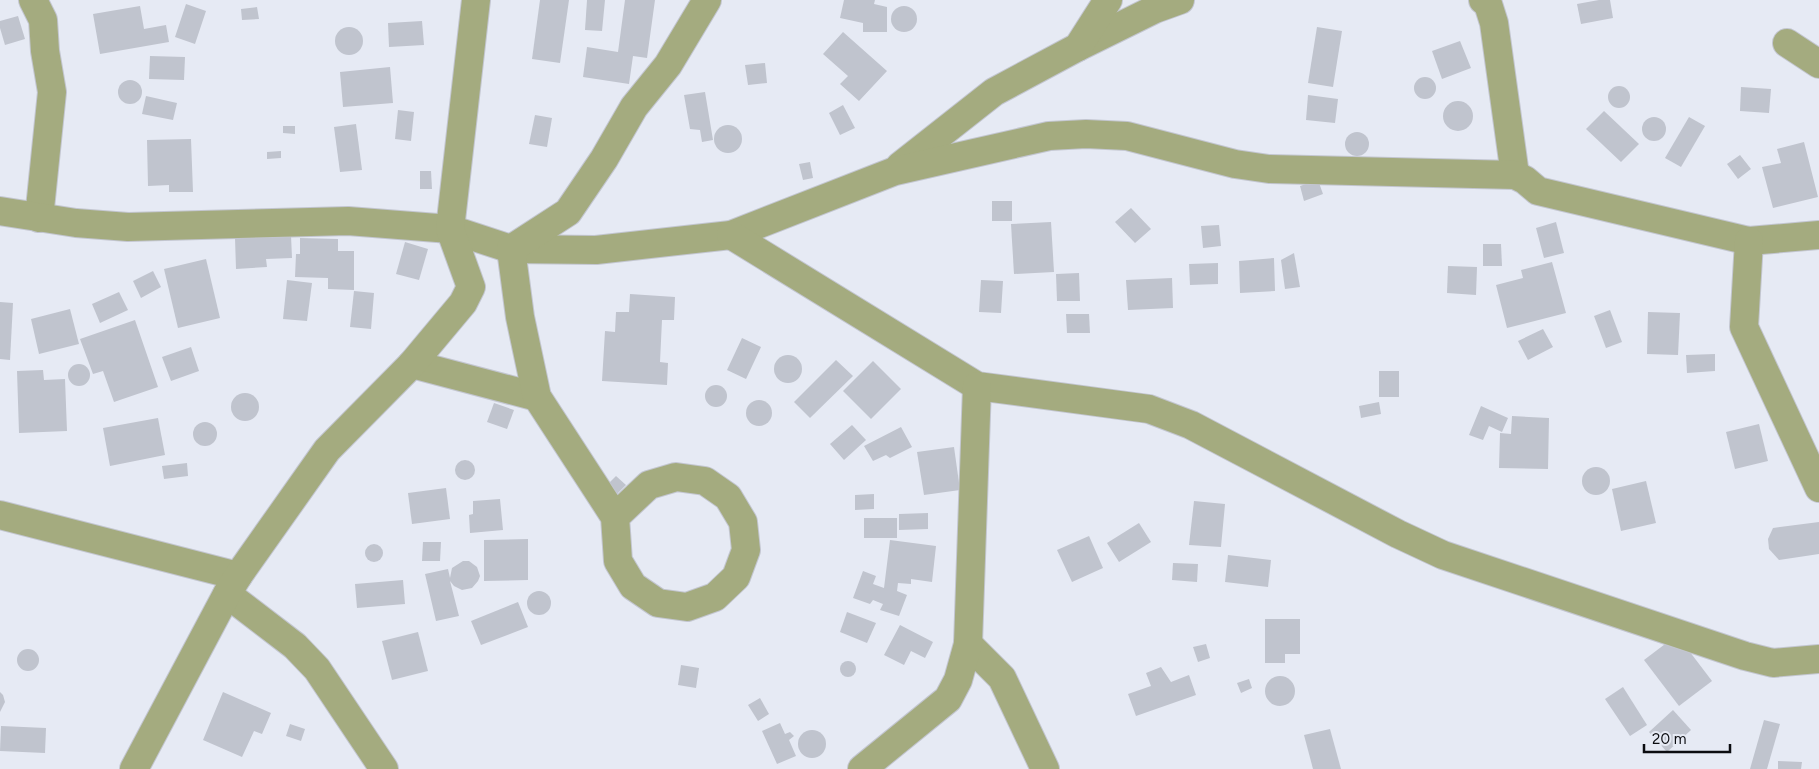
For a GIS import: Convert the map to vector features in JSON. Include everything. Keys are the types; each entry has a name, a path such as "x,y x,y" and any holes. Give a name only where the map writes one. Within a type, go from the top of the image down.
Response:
{"street":[{"path":"33,0 43,20 45,51 52,92 39,218"},
{"path":"134,769 232,585 327,450 412,364 463,303 471,287 450,229 476,0"},
{"path":"511,249 568,212 604,159 634,107 668,65 707,0"},
{"path":"1078,47 1108,0"},
{"path":"895,171 994,92 1078,47 1155,9 1180,0"},
{"path":"1483,0 1488,4 1494,23 1514,175"},
{"path":"1787,43 1819,64"},
{"path":"0,211 76,223 128,227 348,220 450,229 511,249 596,250 731,235 895,171 1049,136 1086,134 1127,136 1235,164 1269,169 1514,175 1538,191 1749,241 1819,235"},
{"path":"731,235 977,386 1149,410 1191,425 1398,534 1443,555 1745,656 1773,663 1819,659"},
{"path":"1749,241 1744,327 1819,488"},
{"path":"511,249 520,317 537,397 615,516 618,561 633,586 658,603 687,607 715,597 736,578 746,550 743,522 728,498 705,481 676,477 649,485 615,516"},
{"path":"412,364 537,397"},
{"path":"862,769 948,699 958,680 968,644 977,386"},
{"path":"0,515 232,585 317,669 384,769"},
{"path":"968,644 1002,678 1045,769"}],"building":[{"path":"540,0 569,0 560,63 532,59"},
{"path":"587,0 605,0 602,31 585,30"},
{"path":"625,0 655,0 647,58 633,56 629,84 583,77 587,47 618,52"},
{"path":"844,0 875,0 874,4 887,7 887,32 863,32 863,23 840,18"},
{"path":"1610,0 1613,18 1581,24 1577,4"},
{"path":"186,4 206,11 195,44 175,37"},
{"path":"140,6 144,29 166,25 169,42 100,54 93,14"},
{"path":"904,6 913,10 917,19 913,28 904,32 895,28 891,19 895,10"},
{"path":"257,7 259,19 242,20 241,9"},
{"path":"18,16 25,39 5,45 0,21"},
{"path":"422,21 424,45 389,47 388,23"},
{"path":"349,27 359,31 363,41 359,51 349,55 339,51 335,41 339,31"},
{"path":"1317,27 1342,31 1333,87 1308,83"},
{"path":"843,32 887,71 859,101 840,84 848,76 823,54"},
{"path":"1460,41 1471,68 1442,79 1432,51"},
{"path":"150,56 185,57 184,80 149,79"},
{"path":"765,63 767,83 748,85 745,65"},
{"path":"390,67 393,103 343,107 340,72"},
{"path":"1425,77 1433,80 1436,88 1433,96 1425,99 1417,96 1414,88 1417,80"},
{"path":"130,80 139,83 142,92 139,101 130,104 121,101 118,92 121,83"},
{"path":"1619,86 1629,93 1630,97 1623,107 1619,108 1609,101 1608,97 1615,87"},
{"path":"1741,87 1771,89 1769,113 1740,111"},
{"path":"705,92 713,140 702,142 700,130 690,129 684,95"},
{"path":"1308,95 1338,99 1335,123 1306,120"},
{"path":"146,96 177,103 173,120 142,114"},
{"path":"1458,101 1469,105 1473,116 1469,127 1458,131 1447,127 1443,116 1447,105"},
{"path":"843,105 855,128 840,135 829,113"},
{"path":"398,110 414,112 411,141 395,139"},
{"path":"1604,111 1639,144 1621,162 1586,129"},
{"path":"535,115 552,118 547,147 529,144"},
{"path":"1654,117 1663,120 1666,129 1663,138 1654,141 1645,138 1642,129 1645,120"},
{"path":"1689,117 1705,126 1681,167 1665,158"},
{"path":"356,124 362,170 340,172 334,127"},
{"path":"728,125 738,129 742,139 738,149 728,153 718,149 714,139 718,129"},
{"path":"283,126 295,126 295,134 283,133"},
{"path":"1357,132 1366,135 1369,144 1366,153 1357,156 1348,153 1345,144 1348,135"},
{"path":"191,139 193,192 169,192 169,185 148,186 147,140"},
{"path":"1804,142 1818,197 1773,208 1762,167 1781,163 1777,149"},
{"path":"281,151 281,158 267,159 267,152"},
{"path":"1740,155 1751,169 1738,179 1727,164"},
{"path":"810,162 813,178 803,180 799,164"},
{"path":"420,171 431,171 432,189 420,189"},
{"path":"1318,180 1323,194 1304,201 1300,186"},
{"path":"992,201 1012,201 1012,221 992,221"},
{"path":"1131,208 1151,229 1135,243 1115,222"},
{"path":"1051,222 1054,272 1014,274 1011,224"},
{"path":"1556,222 1564,253 1544,258 1536,228"},
{"path":"1219,225 1221,246 1203,248 1201,226"},
{"path":"291,235 292,258 266,259 267,267 236,269 235,238"},
{"path":"300,238 338,239 338,251 354,251 354,290 328,289 328,278 295,277 296,254 300,254"},
{"path":"405,242 428,249 419,280 396,274"},
{"path":"1483,244 1501,244 1502,266 1483,266"},
{"path":"1294,253 1300,287 1285,289 1281,260"},
{"path":"1274,258 1275,291 1240,293 1239,261"},
{"path":"206,259 220,318 178,328 164,269"},
{"path":"1552,262 1566,313 1507,328 1496,285 1523,278 1521,270"},
{"path":"1218,263 1218,284 1190,285 1189,264"},
{"path":"1448,266 1477,267 1476,295 1447,293"},
{"path":"153,271 161,287 141,298 133,281"},
{"path":"1079,273 1080,301 1057,301 1056,274"},
{"path":"1172,278 1173,308 1128,310 1126,280"},
{"path":"287,280 312,283 307,321 283,319"},
{"path":"981,280 1003,281 1001,313 979,312"},
{"path":"354,291 374,293 371,329 350,327"},
{"path":"119,292 128,310 100,323 92,304"},
{"path":"630,294 675,297 674,320 662,320 660,362 668,363 667,385 602,381 605,331 615,332 616,312 629,312"},
{"path":"0,302 13,303 10,360 0,359"},
{"path":"70,309 79,344 39,354 31,319"},
{"path":"1610,310 1622,342 1606,348 1594,316"},
{"path":"1648,312 1680,313 1678,355 1647,354"},
{"path":"1066,314 1089,314 1090,333 1067,333"},
{"path":"135,320 158,387 114,402 103,371 93,374 80,339"},
{"path":"1543,329 1553,347 1528,360 1518,341"},
{"path":"742,338 761,347 746,379 727,370"},
{"path":"191,347 199,371 171,381 162,357"},
{"path":"1715,354 1715,371 1687,373 1686,355"},
{"path":"788,355 798,359 802,369 798,379 788,383 778,379 774,369 778,359"},
{"path":"836,360 853,376 810,418 794,402"},
{"path":"873,361 901,389 871,419 843,391"},
{"path":"79,364 87,367 90,375 87,383 79,386 71,383 68,375 71,367"},
{"path":"43,370 44,380 65,379 67,431 19,433 17,371"},
{"path":"1379,371 1399,371 1399,397 1379,397"},
{"path":"716,385 724,388 727,396 724,404 716,407 708,404 705,396 708,388"},
{"path":"245,393 255,397 259,407 255,417 245,421 235,417 231,407 235,397"},
{"path":"759,400 768,404 772,413 768,422 759,426 750,422 746,413 750,404"},
{"path":"1379,402 1381,414 1361,418 1359,406"},
{"path":"494,403 514,410 507,429 487,422"},
{"path":"1481,406 1508,418 1502,432 1489,426 1483,440 1469,435"},
{"path":"1512,416 1549,418 1548,469 1499,468 1500,433 1511,434"},
{"path":"158,418 165,455 110,466 103,428"},
{"path":"205,422 210,423 216,429 216,439 210,445 205,446 200,445 194,439 193,434 194,429 200,423"},
{"path":"1759,424 1768,461 1735,469 1726,432"},
{"path":"852,425 866,440 844,460 830,444"},
{"path":"901,427 912,447 890,458 886,455 873,461 864,446"},
{"path":"954,447 960,490 924,495 917,452"},
{"path":"465,460 472,463 475,470 472,477 465,480 458,477 455,470 458,463"},
{"path":"187,463 188,476 164,479 162,466"},
{"path":"1596,467 1606,471 1610,481 1606,491 1596,495 1586,491 1582,481 1586,471"},
{"path":"616,476 626,485 614,497 604,488"},
{"path":"1646,481 1656,523 1621,531 1612,489"},
{"path":"446,488 450,519 412,524 408,493"},
{"path":"874,494 874,509 855,510 855,495"},
{"path":"500,499 503,530 470,533 469,515 473,514 473,501"},
{"path":"1194,501 1225,504 1221,547 1189,545"},
{"path":"928,513 928,529 899,530 899,514"},
{"path":"864,518 897,518 897,538 864,538"},
{"path":"1819,522 1819,554 1779,560 1769,549 1768,539 1773,528"},
{"path":"1139,523 1151,542 1119,562 1107,543"},
{"path":"1089,536 1103,568 1072,582 1057,550"},
{"path":"528,539 528,580 484,581 484,540"},
{"path":"890,540 936,546 932,582 911,579 911,584 898,583 897,591 907,595 899,616 880,610 883,604 873,600 870,604 853,598 863,571 876,576 873,584 884,588"},
{"path":"423,542 441,542 440,561 422,561"},
{"path":"374,544 380,547 383,553 380,559 374,562 368,559 365,553 368,547"},
{"path":"1228,555 1271,560 1268,587 1225,582"},
{"path":"463,561 469,561 477,567 480,576 478,581 472,588 462,590 454,586 450,581 459,616 436,621 425,574 448,569 450,578 452,568"},
{"path":"1173,563 1198,564 1197,582 1172,580"},
{"path":"403,580 405,604 357,608 355,584"},
{"path":"539,591 548,594 551,603 548,612 539,615 530,612 527,603 530,594"},
{"path":"518,602 528,627 481,645 471,621"},
{"path":"847,612 876,623 867,643 840,632"},
{"path":"1265,619 1300,619 1300,654 1285,654 1285,663 1265,663"},
{"path":"900,625 933,642 925,658 911,651 904,665 884,655"},
{"path":"418,632 428,671 392,680 382,641"},
{"path":"1677,635 1712,681 1679,706 1644,660"},
{"path":"1206,644 1210,658 1198,662 1193,647"},
{"path":"28,649 36,652 39,660 36,668 28,671 20,668 17,660 20,652"},
{"path":"845,661 851,661 856,666 854,675 845,677 840,672 840,666"},
{"path":"681,665 699,668 696,688 678,685"},
{"path":"1161,667 1171,682 1189,675 1196,695 1136,716 1128,694 1151,686 1146,673"},
{"path":"1280,676 1286,677 1294,685 1294,697 1286,705 1280,706 1274,705 1266,697 1265,691 1266,685 1274,677"},
{"path":"1249,679 1252,688 1241,693 1237,683"},
{"path":"1623,687 1647,725 1630,736 1605,699"},
{"path":"0,692 5,702 0,712"},
{"path":"223,692 271,713 262,734 254,731 242,757 203,740"},
{"path":"760,698 769,714 758,721 748,705"},
{"path":"1673,710 1691,730 1667,752 1649,732"},
{"path":"1764,720 1780,724 1767,769 1750,769"},
{"path":"780,723 785,734 790,732 794,736 789,740 796,756 777,764 762,731"},
{"path":"290,724 305,729 301,741 286,736"},
{"path":"1,726 46,728 45,753 0,751"},
{"path":"1330,729 1341,769 1313,769 1304,735"},
{"path":"812,730 822,734 826,744 822,754 812,758 802,754 798,744 802,734"},
{"path":"1778,761 1802,762 1801,769 1778,769"}]}
